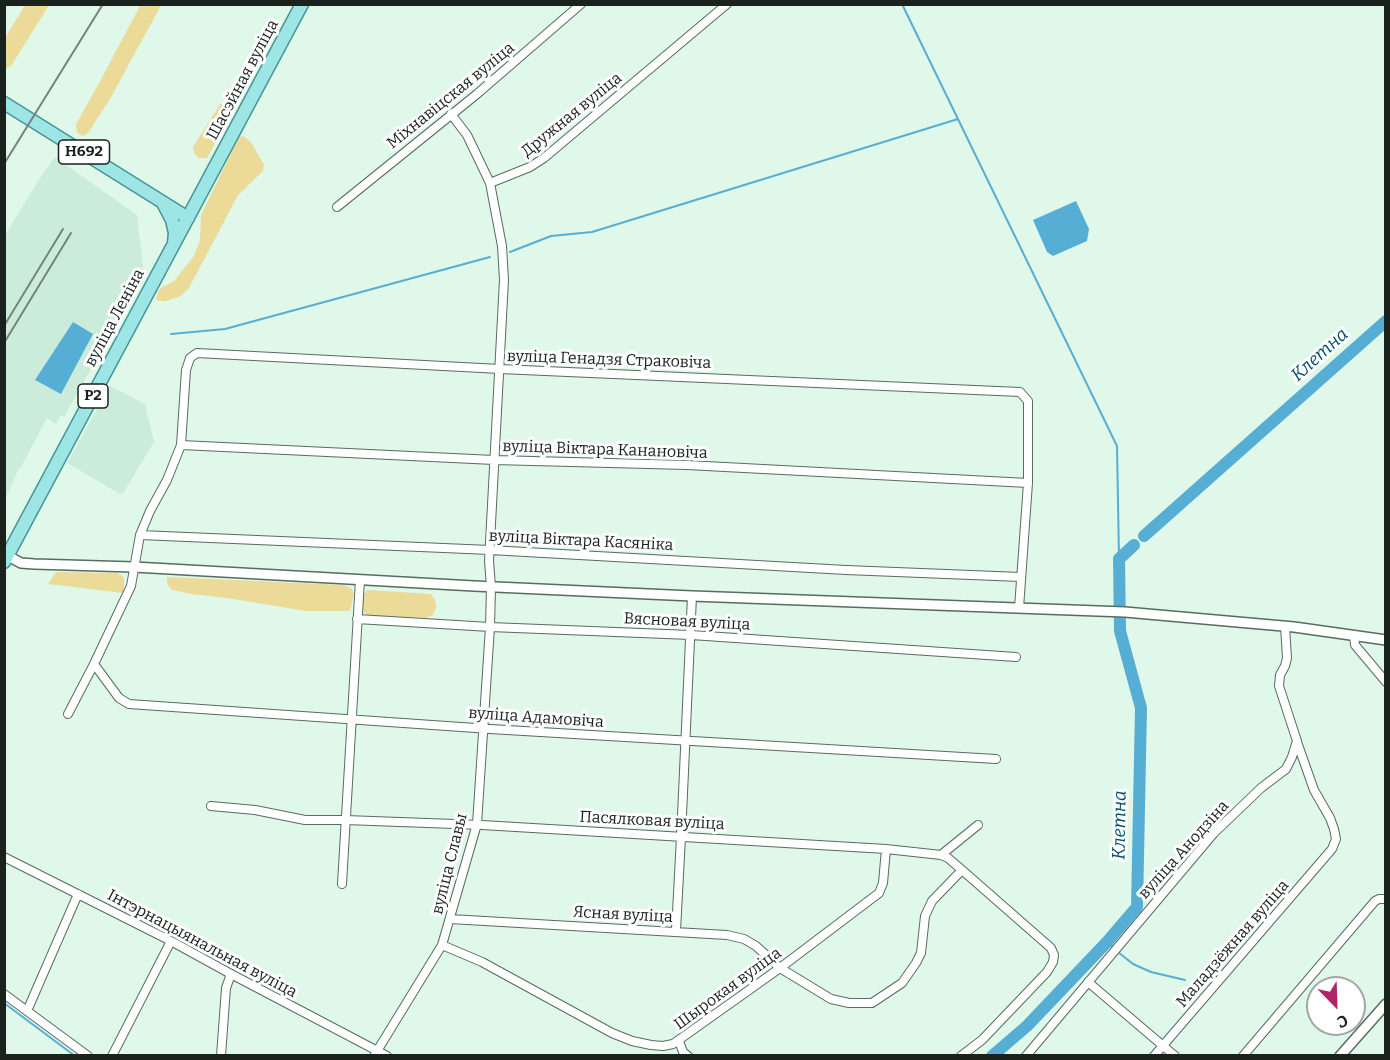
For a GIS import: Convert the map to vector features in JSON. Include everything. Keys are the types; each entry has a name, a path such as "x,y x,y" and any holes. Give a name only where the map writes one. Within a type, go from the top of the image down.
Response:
{"main road":[{"name":"Шасэйная вуліца","path":"188,218 302,4"},
{"name":"Н692","path":"4,103 188,218"},
{"path":"163,202 172,220 175,233 174,245"},
{"name":"вуліца Леніна","path":"6,559 188,218"}],"street":[{"name":"Міхнавіцская вуліца","path":"337,207 477,94 581,4"},
{"name":"Дружная вуліца","path":"490,183 530,167 544,158 727,4"},
{"path":"451,114 467,135 490,183"},
{"name":"вуліца Славы","path":"375,1053 442,945 477,824 490,627 490,550 504,280 502,246 490,183"},
{"name":"вуліца Генадзя Страковіча","path":"181,445 186,370 190,358 197,353 1020,392 1028,401 1028,483"},
{"path":"68,714 131,586 140,535 181,445"},
{"name":"вуліца Віктара Канановіча","path":"181,445 494,460 687,465 1028,483"},
{"path":"1019,608 1028,483"},
{"name":"вуліца Віктара Касяніка","path":"140,535 1021,577"},
{"path":"6,559 27,564 134,567 491,587 1109,611 1285,626 1386,640"},
{"path":"342,884 360,580"},
{"path":"676,931 692,596"},
{"name":"Вясновая вуліца","path":"357,619 691,635 1016,657"},
{"path":"1285,626 1287,658 1280,675 1279,686 1297,741"},
{"path":"1354,636 1355,645 1386,682"},
{"name":"вуліца Адамовіча","path":"94,664 119,698 129,704 352,720 996,759"},
{"name":"Маладзёжная вуліца","path":"1154,1056 1332,849 1336,839 1334,829 1314,790 1297,741"},
{"name":"вуліца Анодзіна","path":"1026,1056 1214,833 1261,788 1286,769 1297,741"},
{"name":"Пасялковая вуліца","path":"211,806 255,810 305,820 477,824 886,849 940,855 948,858 962,870 1051,948 1054,954 1053,962 1047,972 982,1040 961,1056"},
{"path":"940,855 978,825"},
{"name":"Шырокая вуліца","path":"442,945 482,962 612,1033 632,1041 663,1046 679,1041 782,969 879,893 883,883 886,849"},
{"name":"Інтэрнацыянальная вуліца","path":"4,857 171,941 375,1053 387,1056"},
{"name":"Шырокая вуліца","path":"782,969 831,999 849,1003 872,1002 902,982 911,969 921,953 925,916 932,901 962,870"},
{"path":"27,1011 78,894"},
{"path":"1243,1056 1375,901 1386,899"},
{"name":"Ясная вуліца","path":"450,919 727,935 744,939 756,946 782,969"},
{"path":"112,1056 171,941"},
{"path":"221,1056 226,988 231,974"},
{"path":"1088,982 1175,1056"},
{"path":"4,994 88,1056"},
{"path":"1340,1056 1386,1004"},
{"path":"679,1041 683,1052 688,1056"}],"shaded area":[{"path":"141,4 161,5 110,99 88,133 83,136 77,133 76,124"},
{"path":"25,5 49,5 11,66 5,69 5,38"},
{"path":"220,104 226,104 233,111 207,158 199,158 194,153 193,147"},
{"path":"243,136 251,142 264,165 263,171 238,195 189,288 181,296 158,301 156,299 158,292 162,287 174,281 194,256 200,240 201,215 239,137"},
{"path":"55,157 137,215 144,275 64,417 61,415 56,424 47,418 19,468 5,500 5,235"},
{"path":"110,386 145,404 154,442 122,495 67,463"},
{"path":"56,572 117,573 124,577 124,593 48,584"},
{"path":"167,577 344,585 352,589 354,594 350,611 306,611 172,590 167,584"},
{"path":"368,590 431,594 436,607 433,615 425,618 367,615 361,609 363,594"}],"water":[{"path":"1076,201 1089,229 1087,241 1053,256 1047,252 1033,220"},
{"path":"73,322 93,334 61,394 35,380"}],"waterway":[{"path":"902,4 1117,446 1119,559"},
{"path":"510,252 551,236 592,232 958,119"},
{"path":"171,334 225,329 490,257"},
{"name":"Клетна","path":"1144,536 1386,321"},
{"name":"Клетна","path":"992,1056 1027,1026 1137,907 1141,708 1120,631 1119,559 1134,545"},
{"name":"Клетна","path":"1107,942 1112,946"},
{"path":"1118,952 1133,964 1151,972 1185,980"},
{"path":"1193,981 1206,982"},
{"path":"4,1003 75,1056"}],"railway":[{"path":"4,164 103,4"},
{"path":"4,326 63,229"},
{"path":"4,343 71,233"}]}
